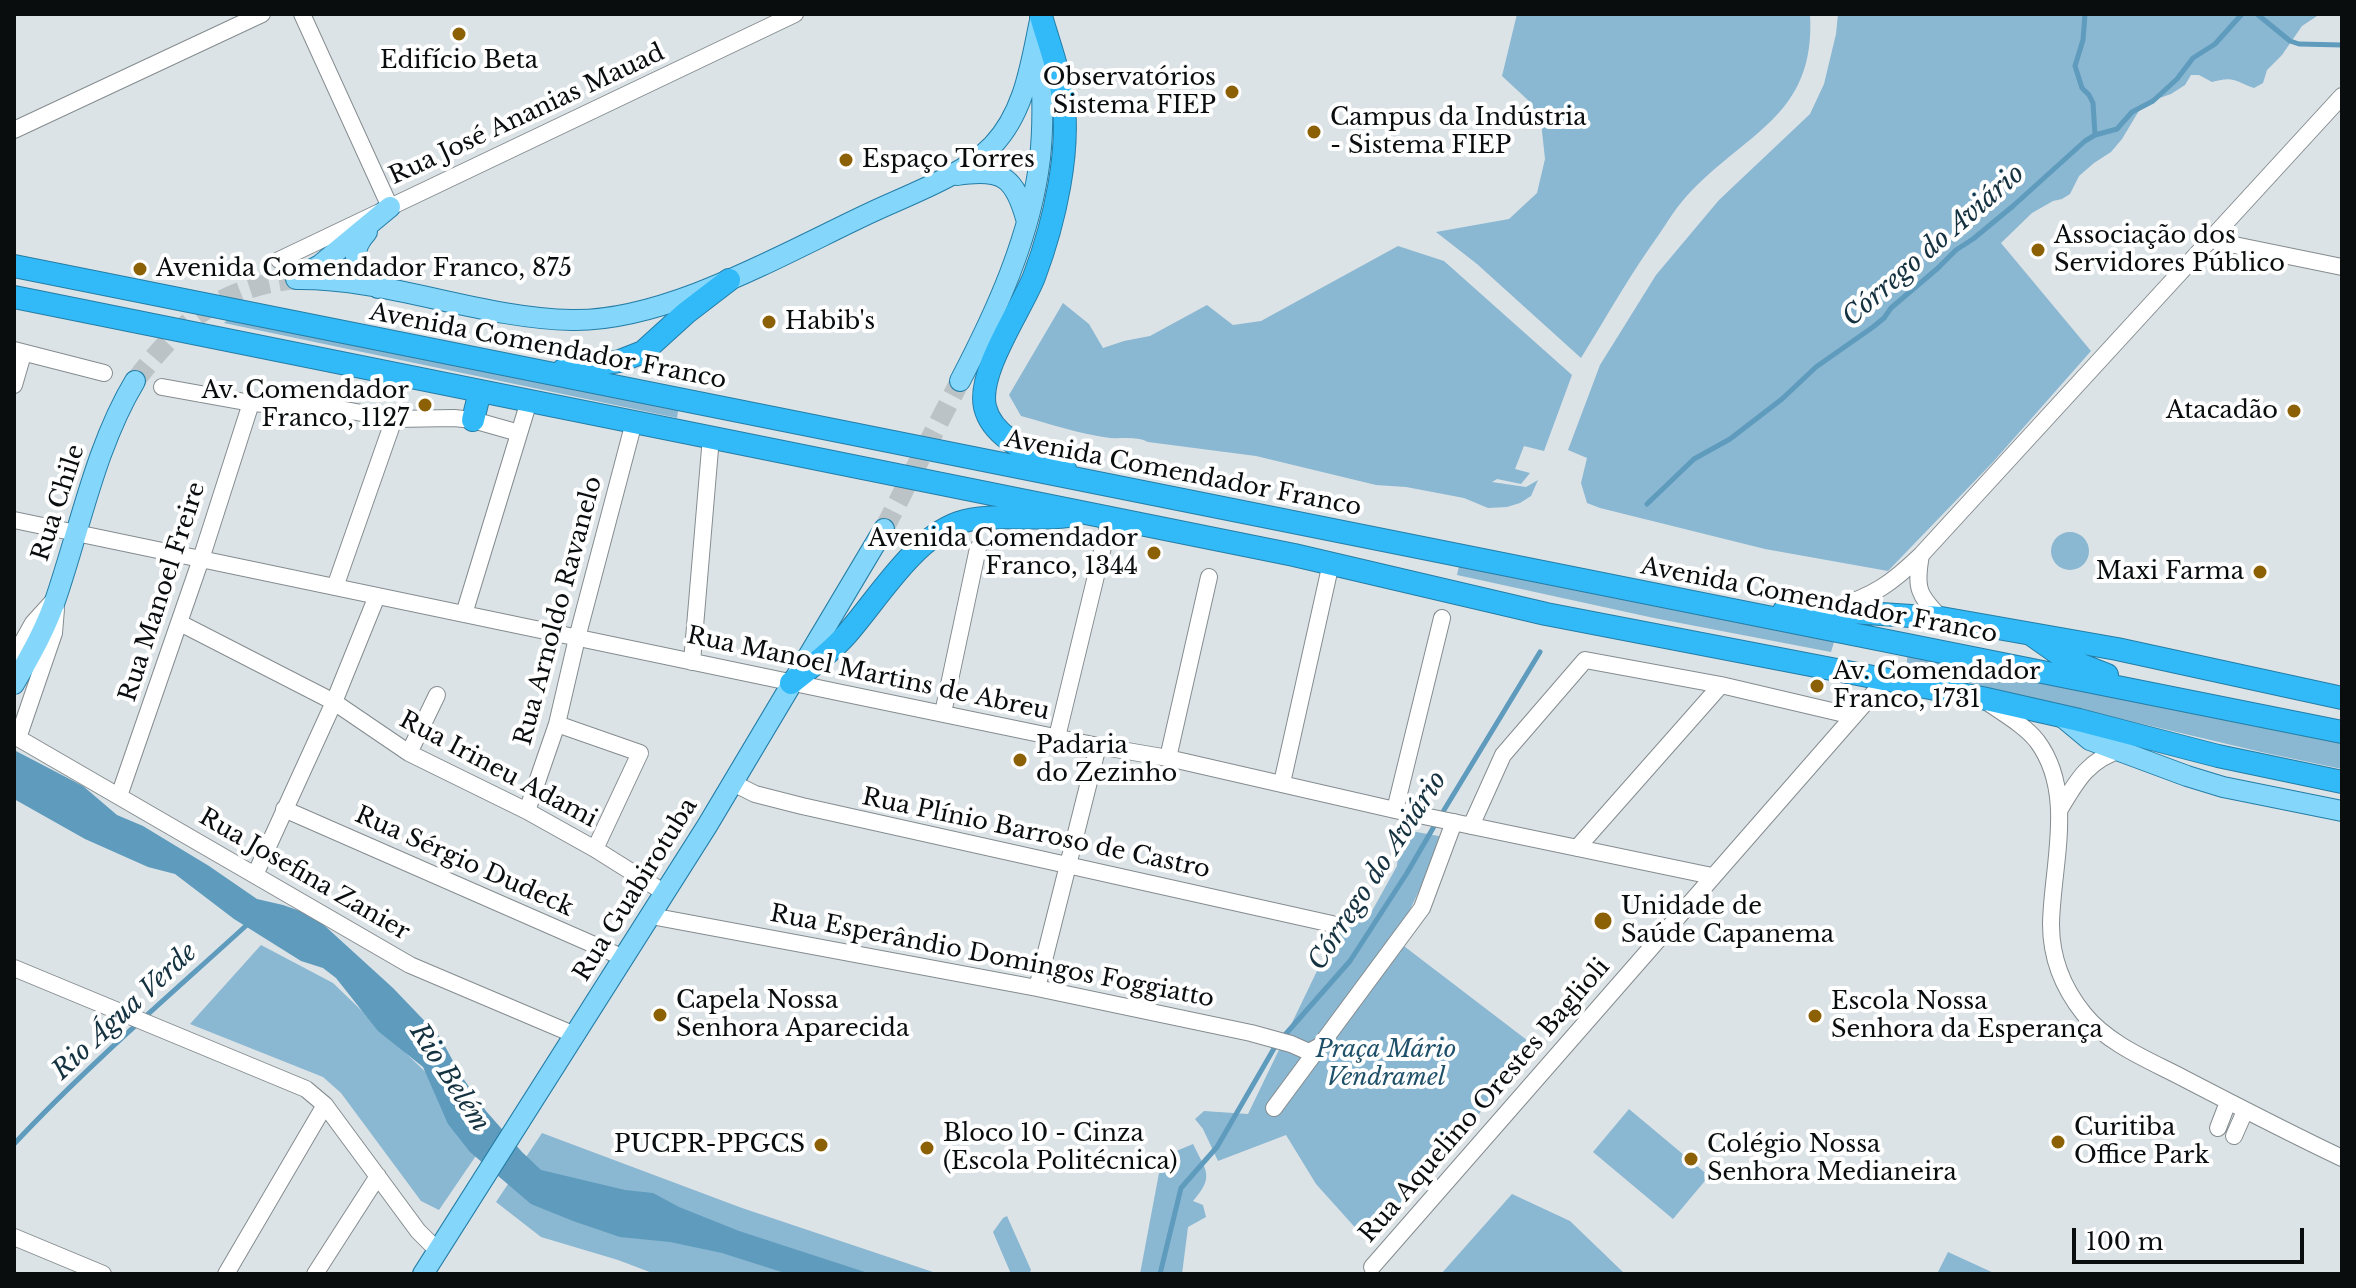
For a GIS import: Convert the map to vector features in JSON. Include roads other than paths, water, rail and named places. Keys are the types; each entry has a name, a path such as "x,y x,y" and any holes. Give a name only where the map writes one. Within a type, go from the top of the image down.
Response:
{"highway":[{"path":"1041,15 1062,92 1064,122 1059,185 1034,278 988,376 985,407 1001,432 1016,444 1091,482"},
{"name":"Avenida Comendador Franco","path":"14,266 2342,732"},
{"path":"547,373 620,361 643,352 729,280"},
{"path":"14,297 1331,563 1523,609 1982,698 2239,761 2342,782"},
{"path":"473,420 480,391"},
{"path":"791,683 844,637 915,553 944,530 976,519 1044,519 1087,513"},
{"path":"1737,611 1821,610 1941,618 2117,649 2342,698"},
{"path":"2032,635 2066,659 2164,697"}],"main road":[{"path":"390,207 320,265 296,279 333,280 521,315 574,320 597,319 673,302 729,280 947,176 991,147 1016,113 1023,96 1041,15"},
{"path":"960,381 1005,283 1027,222 1040,160 1042,131 1041,15"},
{"path":"947,176 988,172 1001,175 1015,188 1027,222"},
{"path":"378,288 359,267 355,255 363,237 390,207"},
{"name":"Rua Chile","path":"14,684 24,654 56,598 109,433 135,381"},
{"name":"Rua Guabirotuba","path":"423,1274 651,916 884,529"},
{"path":"2060,715 2090,740 2116,751 2223,787 2342,811"}],"street":[{"path":"14,130 262,14"},
{"path":"302,14 390,207"},
{"name":"Rua José Ananias Mauad","path":"279,260 784,16"},
{"path":"1821,610 1876,593 1903,573 2342,96"},
{"path":"2210,240 2342,267"},
{"path":"14,385 19,352 104,373"},
{"path":"162,387 251,403 340,409 394,419 473,420 519,433"},
{"path":"464,614 529,401"},
{"name":"Rua Manoel Freire","path":"119,796 180,623 251,403"},
{"path":"335,587 394,419"},
{"name":"Rua Arnoldo Ravanelo","path":"527,811 557,724 634,422"},
{"path":"692,662 711,437"},
{"path":"1057,737 1110,518"},
{"name":"Rua Manoel Martins de Abreu","path":"14,520 791,683 1168,758 1712,876"},
{"path":"943,713 978,548"},
{"path":"1921,555 1918,589 1924,602 1941,618"},
{"path":"1282,783 1331,563"},
{"path":"1168,758 1209,577"},
{"path":"255,875 334,702 377,596"},
{"name":"Rua Josefina Zanier","path":"56,598 54,633 18,738 410,965 575,1035"},
{"path":"1402,811 1442,618"},
{"name":"Rua Irineu Adami","path":"180,623 334,702 409,753 527,811 665,893"},
{"path":"1471,826 1503,755 1585,660 1721,685 1853,716"},
{"name":"Rua Aquelino Orestes Baglioli","path":"1372,1267 1886,679"},
{"path":"1577,848 1721,685"},
{"path":"409,753 437,695"},
{"path":"1982,698 2031,734 2048,759 2056,780 2060,809 2051,925 2054,955 2061,979 2082,1012 2125,1047 2342,1158"},
{"path":"557,724 640,753 595,849"},
{"path":"2060,809 2077,781 2094,762 2154,739"},
{"path":"1037,988 1098,746"},
{"name":"Rua Plínio Barroso de Castro","path":"733,783 755,794 802,806 1332,924"},
{"name":"Rua Sérgio Dudeck","path":"284,809 624,958"},
{"path":"1274,1108 1422,908 1451,821"},
{"name":"Rua Esperândio Domingos Foggiatto","path":"651,916 1037,988 1272,1037 1309,1052 1320,1046"},
{"path":"14,968 306,1089 325,1105 418,1231 438,1251"},
{"path":"2218,1128 2228,1102"},
{"path":"226,1274 325,1105"},
{"path":"2234,1136 2245,1111"},
{"path":"315,1274 378,1176"},
{"path":"14,1237 103,1274"}],"water":[{"name":"Rio Belém","path":"14,750 83,786 117,815 143,826 257,899 314,916 393,988 440,1037 460,1074 486,1111 541,1170 625,1190 653,1193 739,1231 871,1274 788,1274 722,1253 670,1242 620,1237 531,1204 470,1152 448,1124 423,1067 378,1031 336,978 323,968 301,961 234,919 175,874 148,867 85,839 14,799"}],"waterway":[{"path":"2085,14 2083,40 2075,66 2082,88 2093,103 2095,135"},
{"name":"Córrego do Aviário","path":"1647,504 1694,459 1730,439 1782,399 1816,367 1884,318 1891,308 1956,250 2013,206 2085,141 2117,129 2132,112 2153,101 2177,79 2193,58 2215,44 2242,14"},
{"path":"2257,14 2290,41 2342,45"},
{"name":"Córrego do Aviário","path":"1441,815 1540,652"},
{"name":"Córrego do Aviário","path":"1160,1274 1181,1188 1217,1147 1276,1045 1350,961 1436,823"},
{"name":"Rio Água Verde","path":"14,1144 100,1059 249,923"}],"tunnel":[{"path":"135,381 168,341 204,311 245,290 296,279"},
{"path":"884,529 960,381"}],"place":[{"name":"Edifício Beta","path":"459,34"},
{"name":"Observatórios Sistema FIEP","path":"1232,92"},
{"name":"Campus da Indústria - Sistema FIEP","path":"1314,132"},
{"name":"Espaço Torres","path":"846,160"},
{"name":"Associação dos Servidores Público","path":"2038,250"},
{"name":"Avenida Comendador Franco, 875","path":"140,269"},
{"name":"Habib's","path":"769,322"},
{"name":"Av. Comendador Franco, 1127","path":"425,405"},
{"name":"Atacadão","path":"2294,411"},
{"name":"Avenida Comendador Franco, 1344","path":"1154,553"},
{"name":"Maxi Farma","path":"2260,572"},
{"name":"Av. Comendador Franco, 1731","path":"1817,686"},
{"name":"Padaria do Zezinho","path":"1020,760"},
{"name":"Unidade de Saúde Capanema","path":"1603,921"},
{"name":"Capela Nossa Senhora Aparecida","path":"660,1015"},
{"name":"Escola Nossa Senhora da Esperança","path":"1815,1016"},
{"name":"Curitiba Office Park","path":"2058,1142"},
{"name":"PUCPR-PPGCS","path":"821,1145"},
{"name":"Bloco 10 - Cinza (Escola Politécnica)","path":"927,1148"},
{"name":"Colégio Nossa Senhora Medianeira","path":"1691,1159"}],"park label":[{"name":"Praça Mário Vendramel","path":"1386,1064"}]}
